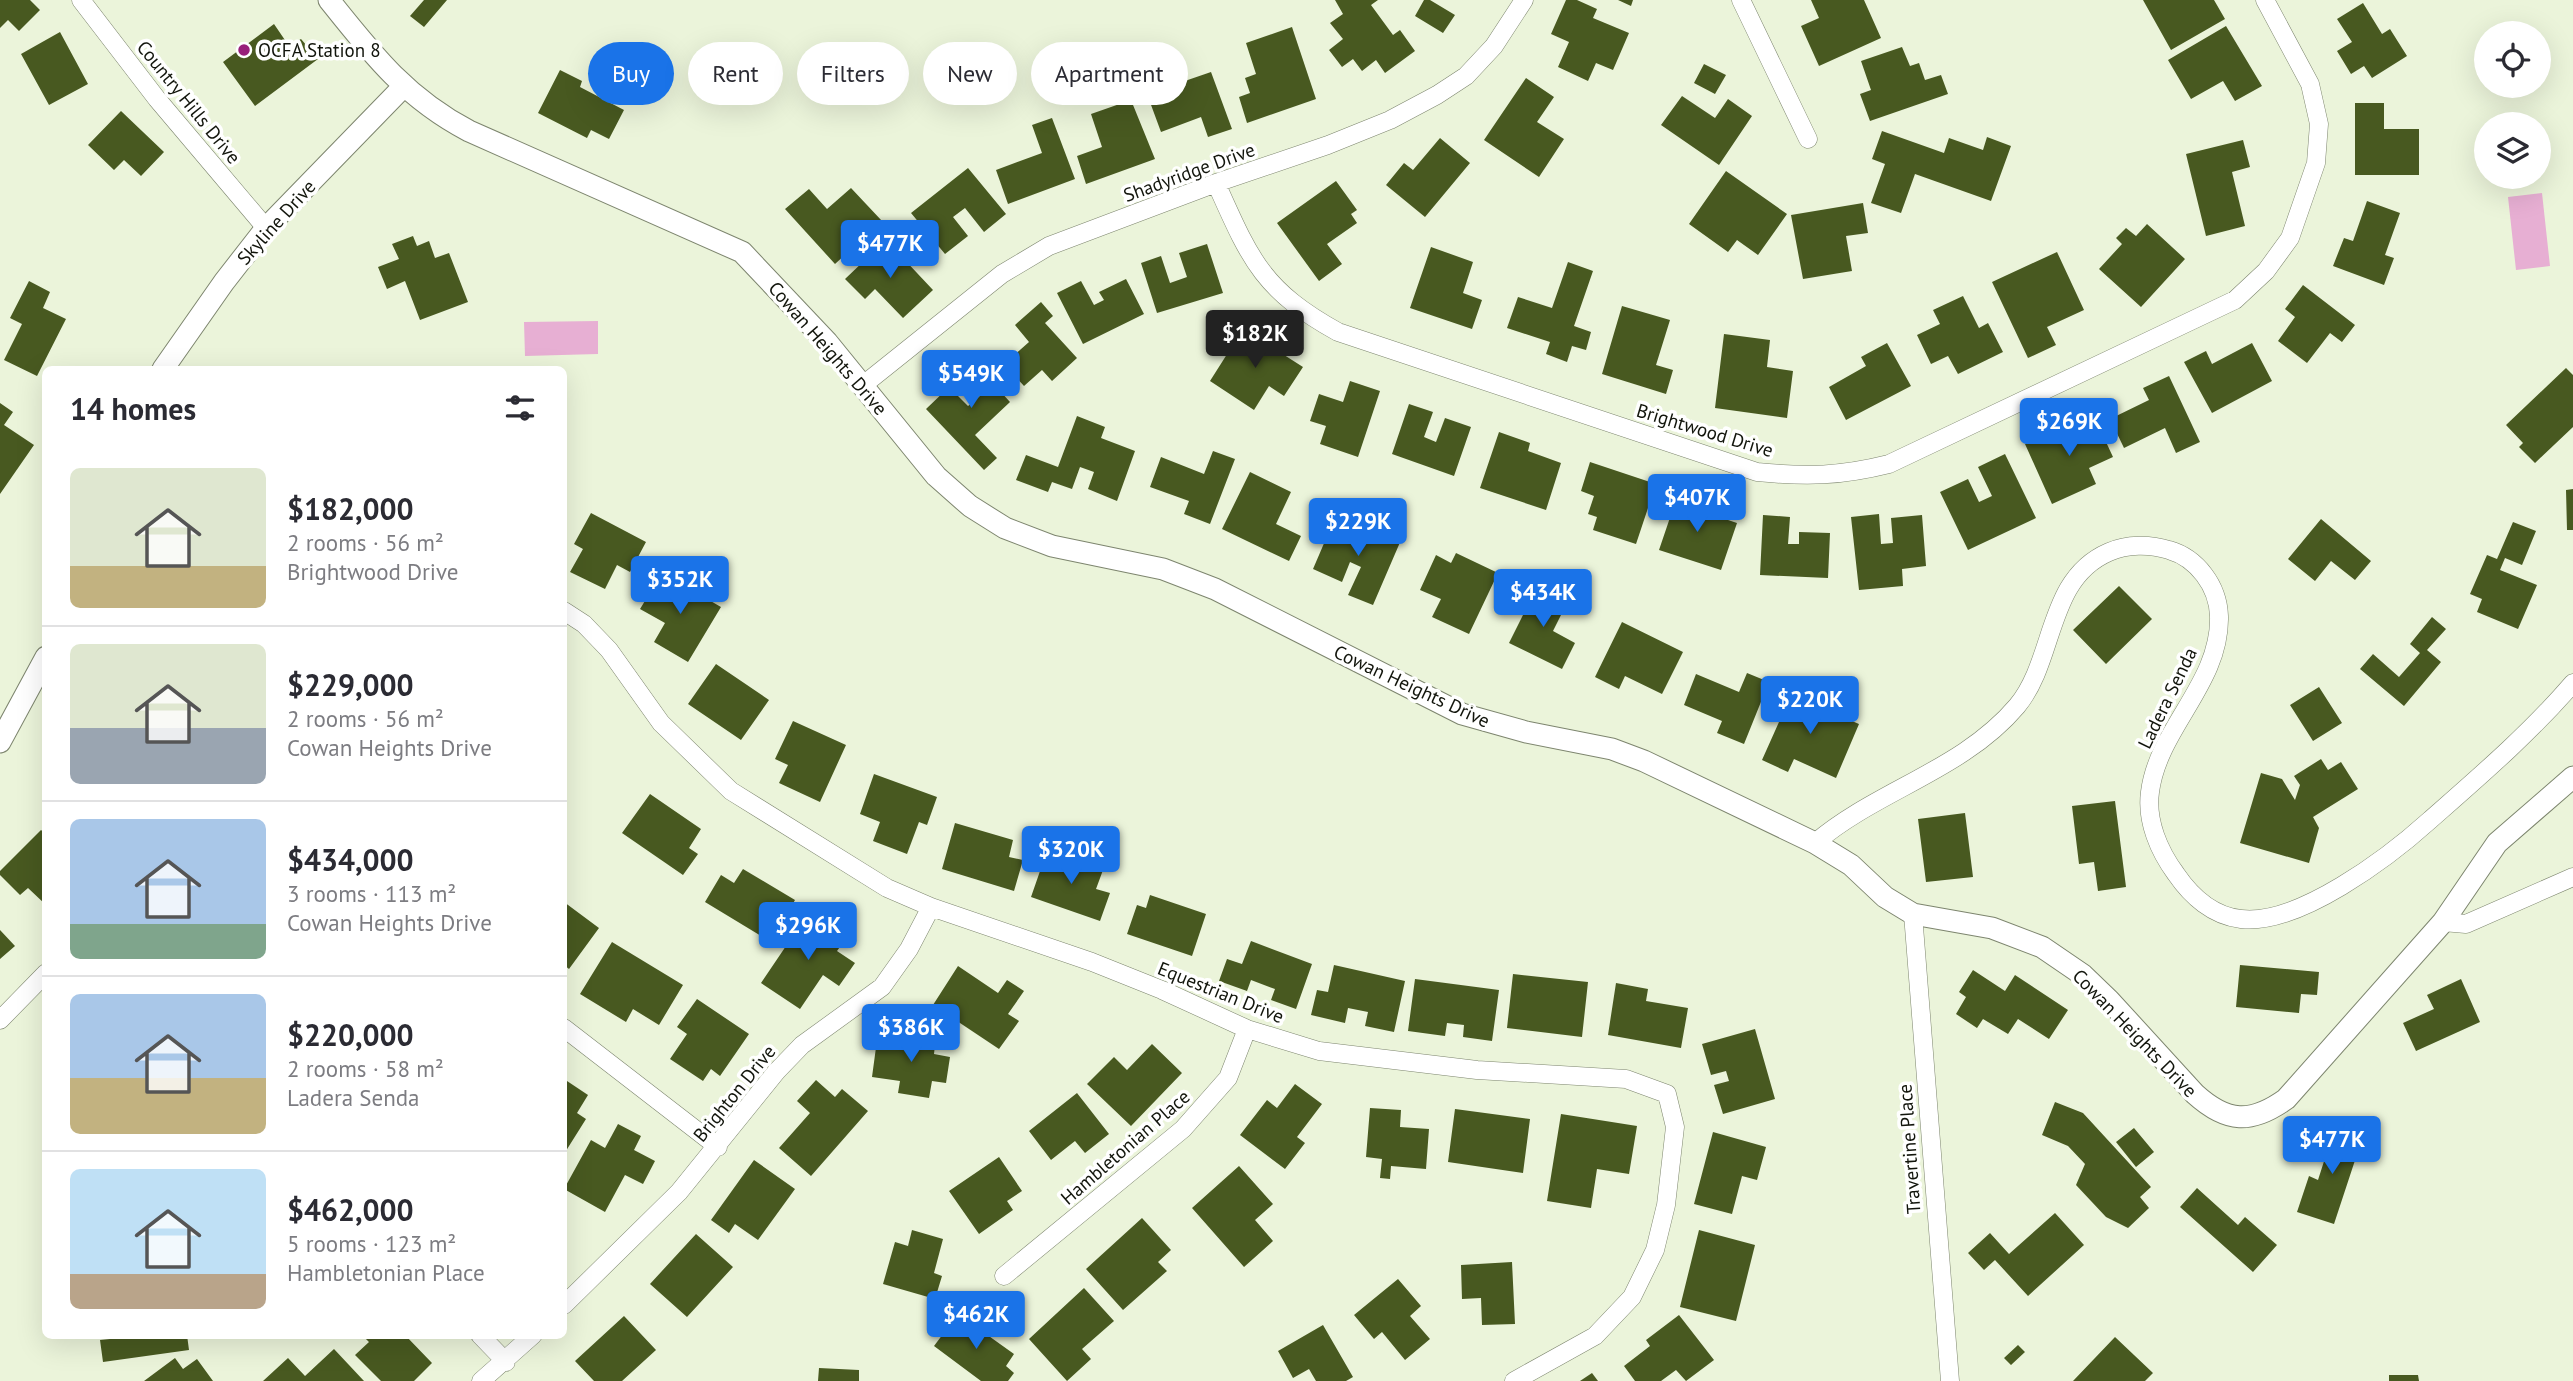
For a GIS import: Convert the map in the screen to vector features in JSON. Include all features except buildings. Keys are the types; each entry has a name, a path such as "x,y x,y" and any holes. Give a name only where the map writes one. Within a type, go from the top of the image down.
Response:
{"street":[{"name":"Country Hills Drive","path":"81,0 157,99 267,228"},
{"name":"Cowan Heights Drive","path":"329,0 403,87 432,110 468,131 742,252 828,342 936,476 970,506 1005,528 1052,546 1163,569 1215,589 1462,713 1525,732 1612,749 1644,761 1815,843 1851,865 1885,897 1913,914 2010,934 2061,959 2109,1000 2211,1108 2240,1118 2268,1112 2286,1099 2443,922 2497,842 2573,777"},
{"name":"Shadyridge Drive","path":"862,386 1002,274 1049,246 1216,183 1328,145 1390,120 1437,95 1466,76 1494,46 1524,0"},
{"path":"1741,0 1808,139"},
{"name":"Brightwood Drive","path":"1216,183 1247,253 1275,288 1303,312 1338,332 1757,472 1810,478 1851,474 1889,464 2235,300 2266,271 2290,238 2316,163 2319,124 2310,85 2265,0"},
{"name":"Skyline Drive","path":"165,366 224,282 267,228 403,87"},
{"name":"Ladera Senda","path":"1815,843 1838,824 1958,759 2018,705 2039,666 2073,578 2091,562 2122,547 2145,546 2169,550 2191,560 2204,574 2217,601 2218,624 2203,681 2161,757 2149,794 2156,839 2166,861 2186,888 2222,915 2260,920 2330,893 2368,868 2406,842 2501,757 2573,683"},
{"name":"Equestrian Drive","path":"567,613 584,624 609,650 661,723 731,791 887,888 931,907 1092,962 1163,990 1248,1029 1319,1051 1477,1070 1626,1079 1667,1094 1675,1127 1666,1206 1655,1250 1632,1297 1595,1336 1514,1381"},
{"path":"0,742 42,664"},
{"path":"2443,922 2454,926 2466,925 2573,877"},
{"name":"Brighton Drive","path":"567,1302 679,1192 776,1072 802,1045 882,988 909,949 931,907"},
{"name":"Travertine Place","path":"1913,914 1950,1381"},
{"path":"0,1020 42,977"},
{"name":"Hambletonian Place","path":"1004,1276 1183,1129 1208,1105 1228,1078 1248,1029"},
{"path":"567,1030 718,1147"},
{"path":"485,1339 506,1362"},
{"path":"481,1381 506,1362 529,1339"}],"shaded area":[{"path":"2542,193 2550,266 2516,270 2508,197"},
{"path":"598,321 598,354 525,356 524,322"}],"place":[{"name":"OCFA Station 8","path":"244,50"}]}
